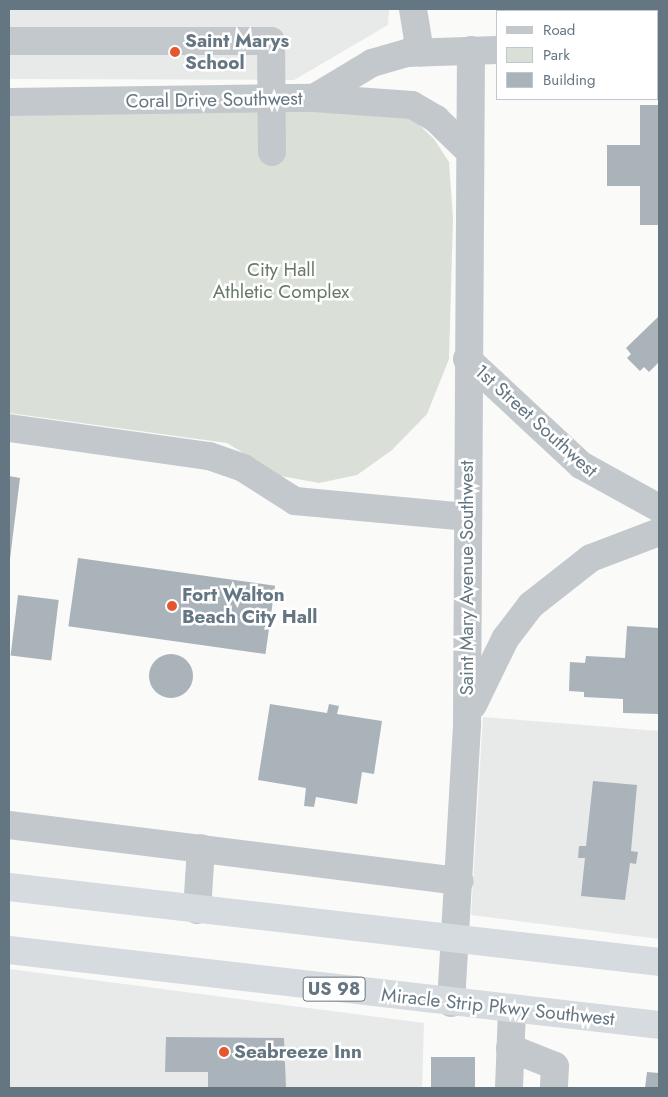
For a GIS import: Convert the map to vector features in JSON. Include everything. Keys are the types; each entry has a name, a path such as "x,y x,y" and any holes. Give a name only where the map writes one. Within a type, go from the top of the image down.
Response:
{"highway":[{"path":"9,887 456,941 659,962"},
{"name":"Miracle Strip Pkwy Southwest","path":"9,950 451,1003 659,1025"}],"street":[{"path":"413,9 420,52"},
{"path":"9,41 271,41 272,152"},
{"name":"Coral Drive Southwest","path":"9,102 314,98 372,63 420,52 484,50"},
{"name":"Saint Mary Avenue Southwest","path":"451,1003 460,882 467,722 467,359 470,152 484,50"},
{"path":"314,98 412,105 436,119 470,152"},
{"name":"1st Street Southwest","path":"467,359 581,465 659,508"},
{"path":"9,428 209,456 243,468 295,500 468,517"},
{"path":"467,722 480,685 531,605 591,558 659,532"},
{"path":"9,825 460,882"},
{"path":"197,910 201,848"},
{"path":"509,1088 512,1009"},
{"path":"510,1048 555,1066 554,1088"}],"shaded area":[{"name":"Saint Marys School","path":"9,9 389,9 388,25 294,80 9,79"},
{"path":"483,717 659,731 659,939 471,915"},
{"path":"9,969 424,1023 422,1088 9,1088"}],"green space":[{"name":"City Hall Athletic Complex","path":"9,110 377,110 412,118 434,139 449,162 453,218 449,359 427,414 392,450 357,475 319,483 281,476 227,443 9,413"}],"building":[{"path":"640,105 659,105 659,225 640,225 640,186 607,186 607,145 640,145"},
{"path":"659,316 659,362 649,372 644,367 640,371 627,358 631,354 626,348"},
{"path":"9,476 20,478 10,559 9,559"},
{"name":"Fort Walton Beach City Hall","path":"78,558 275,586 265,654 68,626"},
{"path":"18,595 59,600 51,661 11,656"},
{"path":"627,626 659,628 659,714 623,713 623,699 584,697 584,692 569,691 570,662 585,663 586,656 625,658"},
{"path":"171,654 183,658 189,664 193,676 189,688 183,694 171,698 159,694 153,688 149,676 153,664 159,658"},
{"path":"270,704 327,713 329,704 339,706 337,714 382,721 374,774 362,772 357,804 316,797 314,807 304,806 306,788 258,780"},
{"path":"593,781 637,785 631,851 638,852 636,864 630,863 625,900 581,896 585,858 578,858 579,846 586,846"},
{"name":"Seabreeze Inn","path":"166,1037 284,1038 286,1088 208,1088 208,1072 165,1072"},
{"path":"431,1057 475,1057 475,1088 431,1088"},
{"path":"647,1072 659,1073 659,1088 645,1088"}],"place":[{"name":"Saint Marys School","path":"175,52"},
{"name":"Fort Walton Beach City Hall","path":"172,606"},
{"name":"Seabreeze Inn","path":"224,1052"}]}
